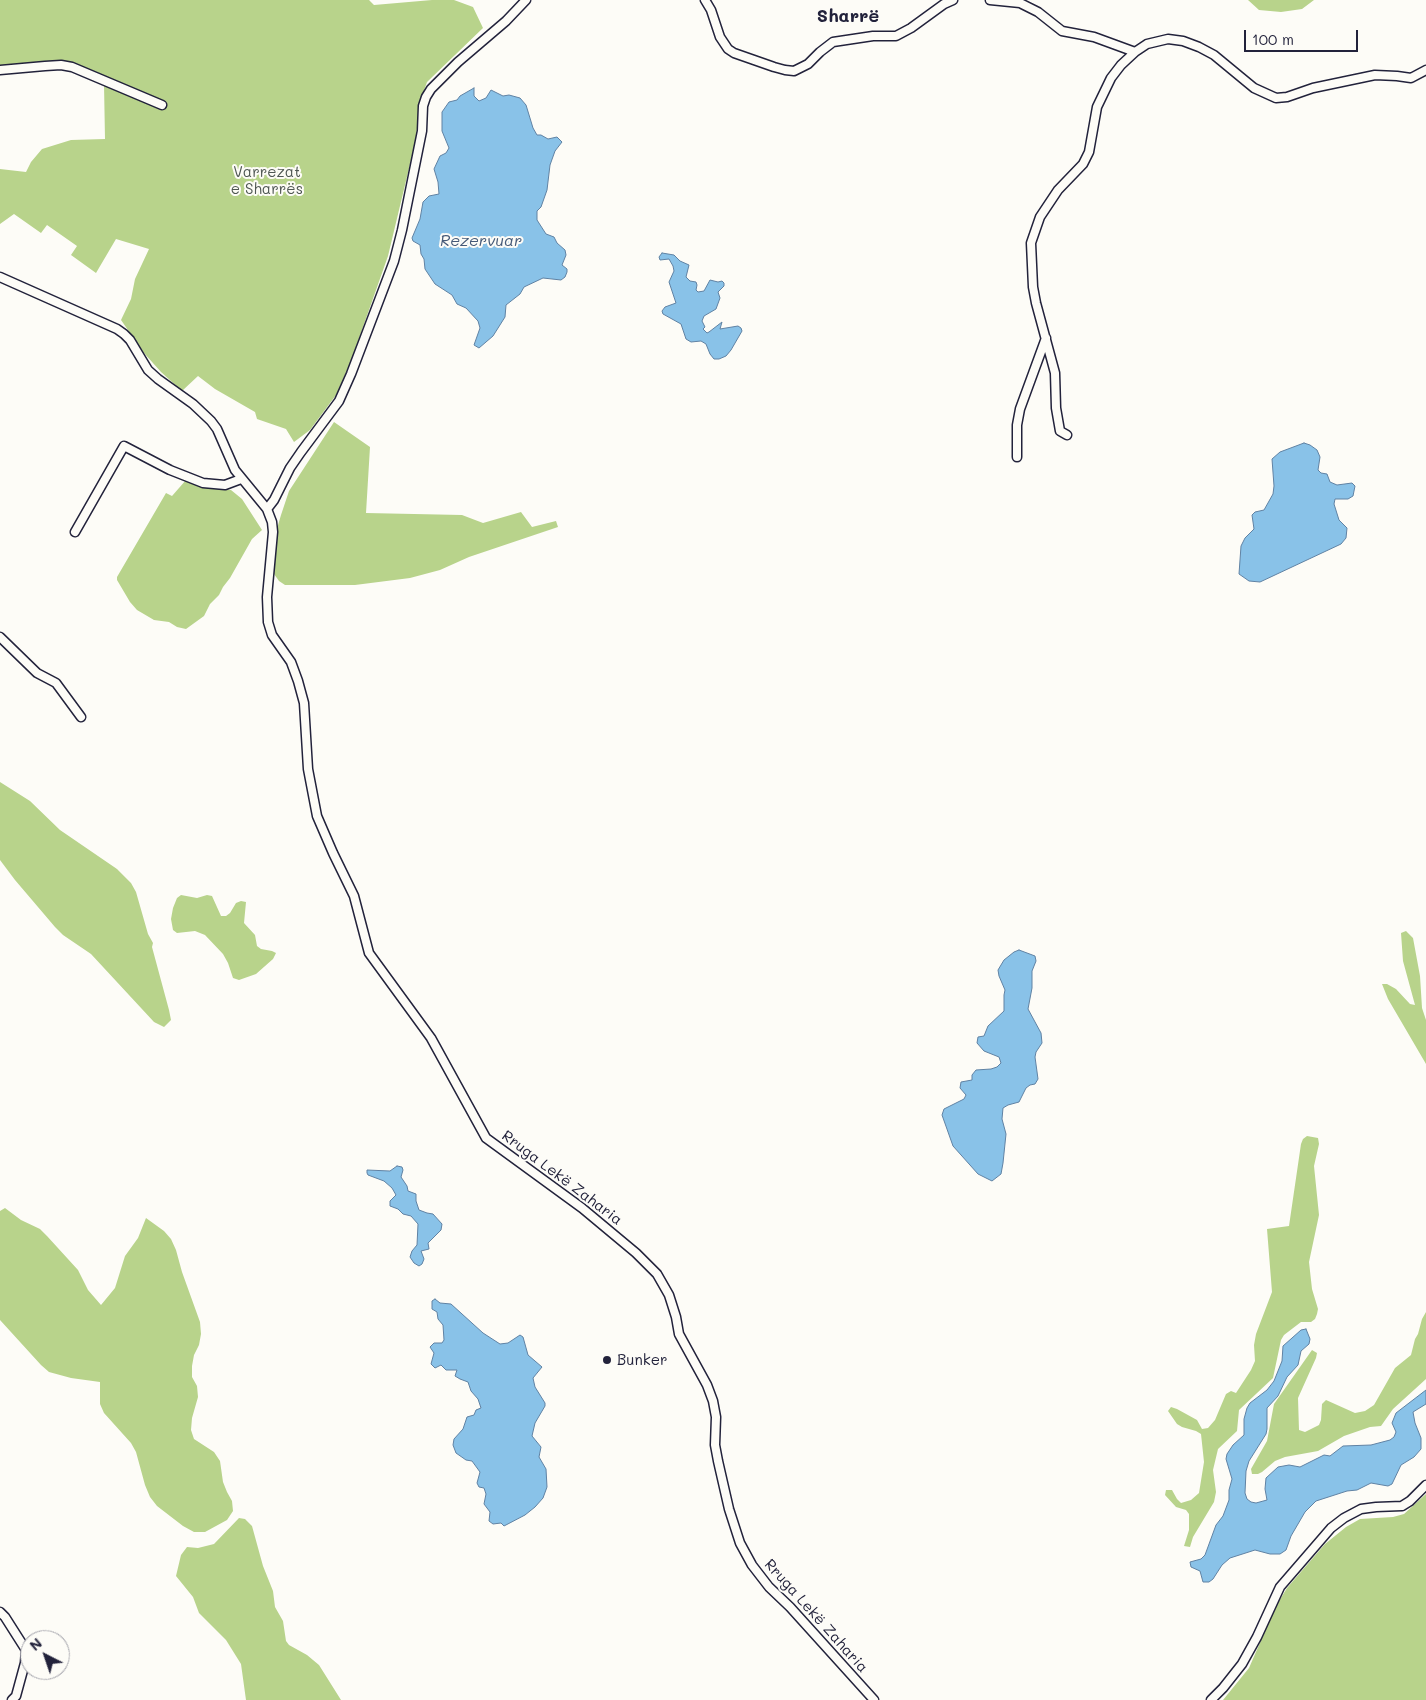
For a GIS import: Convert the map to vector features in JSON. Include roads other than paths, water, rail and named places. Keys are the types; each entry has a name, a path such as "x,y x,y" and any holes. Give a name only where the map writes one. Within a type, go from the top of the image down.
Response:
{"street":[{"path":"267,509 274,500 290,468 339,402 351,374 394,262 422,131 423,106 426,97 431,89 458,62 506,21 526,0"},
{"path":"705,0 711,10 720,37 728,49 734,53 774,67 794,71 808,64 833,42 873,36 896,36 915,26 944,4 953,0"},
{"path":"990,0 1020,4 1038,12 1062,31 1094,37 1135,52"},
{"path":"1067,435 1060,431 1056,408 1055,373 1033,287 1031,243 1040,217 1050,201 1082,164 1088,152 1097,107 1104,91 1121,65 1147,44 1168,40 1183,41 1199,47 1214,56 1254,88 1276,98 1287,97 1313,88 1375,75 1411,78 1426,70"},
{"path":"0,70 61,65 72,67 162,105"},
{"name":"Rruga Lekë Zaharia","path":"0,278 117,329 124,334 153,376 193,404 217,429 229,458 241,479 267,509 272,522 273,532 267,597 268,622 272,635 291,662 298,681 304,703 308,769 317,816 354,896 369,953 431,1038 486,1138 582,1208 636,1253 657,1274 669,1295 679,1334 707,1385 713,1401 716,1417 715,1445 718,1461 729,1509 740,1543 752,1565 770,1587 874,1700"},
{"path":"1017,457 1017,431 1020,409 1046,338"},
{"path":"75,532 124,446 170,470 203,483 225,485 241,479"},
{"path":"0,637 37,673 56,683 81,717"},
{"path":"1211,1700 1224,1688 1242,1664 1257,1637 1280,1586 1331,1528 1361,1509 1402,1506 1410,1501 1426,1484"},
{"path":"0,1612 26,1650 25,1663 16,1696 12,1700"}],"water":[{"name":"Rezervuar","path":"474,88 474,96 479,101 486,98 491,90 503,96 509,95 520,98 526,105 537,135 548,139 557,137 562,142 555,151 550,165 547,190 541,207 537,211 537,220 546,234 554,237 557,243 565,250 566,255 562,265 567,269 565,277 561,280 543,278 524,287 520,294 506,305 505,317 493,336 479,348 474,345 480,328 478,321 466,308 457,304 452,295 435,284 425,269 420,245 413,241 412,238 420,219 423,202 429,196 439,194 434,169 440,156 446,153 449,148 442,131 442,112 449,102 457,100 460,96"},
{"path":"662,253 674,255 680,261 689,265 686,277 690,281 696,282 696,290 698,292 704,291 710,280 722,281 724,283 724,286 718,292 720,298 716,309 704,316 702,321 705,327 703,329 707,333 722,322 720,329 738,326 741,328 742,331 726,356 714,359 706,344 701,341 691,342 686,339 681,324 663,314 662,311 665,307 676,303 669,282 674,271 673,266 669,259 660,260 659,257"},
{"path":"1304,443 1317,450 1320,457 1318,470 1321,473 1327,474 1330,482 1337,485 1352,483 1355,486 1353,496 1348,499 1335,499 1334,504 1339,520 1347,528 1346,538 1341,544 1260,582 1249,581 1239,574 1241,546 1245,538 1254,529 1252,515 1255,512 1264,510 1273,494 1272,459 1280,452"},
{"path":"1019,950 1035,956 1036,961 1032,971 1032,988 1028,1009 1041,1033 1042,1043 1035,1057 1038,1079 1035,1084 1026,1088 1019,1102 1003,1108 1002,1119 1006,1134 1003,1163 1001,1174 992,1181 978,1174 953,1146 942,1115 944,1109 964,1099 966,1095 960,1088 961,1082 972,1080 972,1075 976,1070 991,1069 1001,1063 999,1057 984,1051 977,1043 978,1037 984,1036 988,1026 1004,1011 1005,990 998,970 1004,960"},
{"path":"397,1166 402,1167 401,1177 408,1191 416,1194 419,1210 433,1214 442,1224 441,1230 428,1243 429,1249 421,1251 424,1259 419,1266 410,1257 417,1245 418,1224 411,1216 403,1214 398,1209 390,1206 390,1201 396,1195 392,1188 384,1181 367,1173 367,1170 390,1171"},
{"path":"435,1299 440,1303 451,1304 483,1333 500,1344 508,1343 520,1335 523,1337 528,1355 542,1367 533,1378 535,1387 545,1406 535,1423 532,1436 541,1447 539,1457 546,1469 547,1487 543,1498 535,1507 525,1515 504,1526 501,1523 493,1524 489,1521 490,1512 484,1504 486,1494 484,1488 479,1487 477,1483 480,1472 472,1461 466,1460 456,1453 453,1445 454,1439 463,1429 467,1417 474,1415 476,1410 481,1408 468,1382 455,1376 457,1370 446,1370 441,1365 435,1368 431,1364 434,1353 430,1347 434,1343 442,1343 444,1340 443,1325 438,1319 437,1312 432,1309 432,1301"},
{"path":"1306,1329 1310,1339 1309,1344 1301,1351 1298,1365 1287,1377 1278,1396 1267,1408 1266,1434 1249,1461 1246,1471 1245,1493 1247,1499 1256,1503 1267,1500 1266,1478 1278,1467 1289,1465 1300,1467 1324,1455 1330,1456 1343,1446 1371,1445 1390,1440 1396,1432 1392,1423 1396,1413 1426,1390 1426,1404 1413,1412 1421,1438 1421,1449 1414,1457 1401,1465 1392,1484 1388,1486 1371,1483 1357,1490 1347,1491 1316,1501 1305,1512 1291,1536 1286,1550 1280,1554 1270,1554 1255,1550 1230,1558 1222,1565 1213,1579 1209,1582 1203,1582 1200,1571 1191,1567 1190,1562 1201,1559 1205,1555 1216,1525 1223,1516 1229,1500 1232,1479 1226,1459 1227,1454 1233,1445 1244,1435 1244,1419 1250,1403 1267,1390 1274,1381 1282,1361 1283,1346 1301,1330"}],"place":[{"name":"Bunker","path":"607,1360"}],"district":[{"name":"Sharrë","path":"848,16"}],"park label":[{"name":"Varrezat e Sharrës","path":"267,180"}]}
